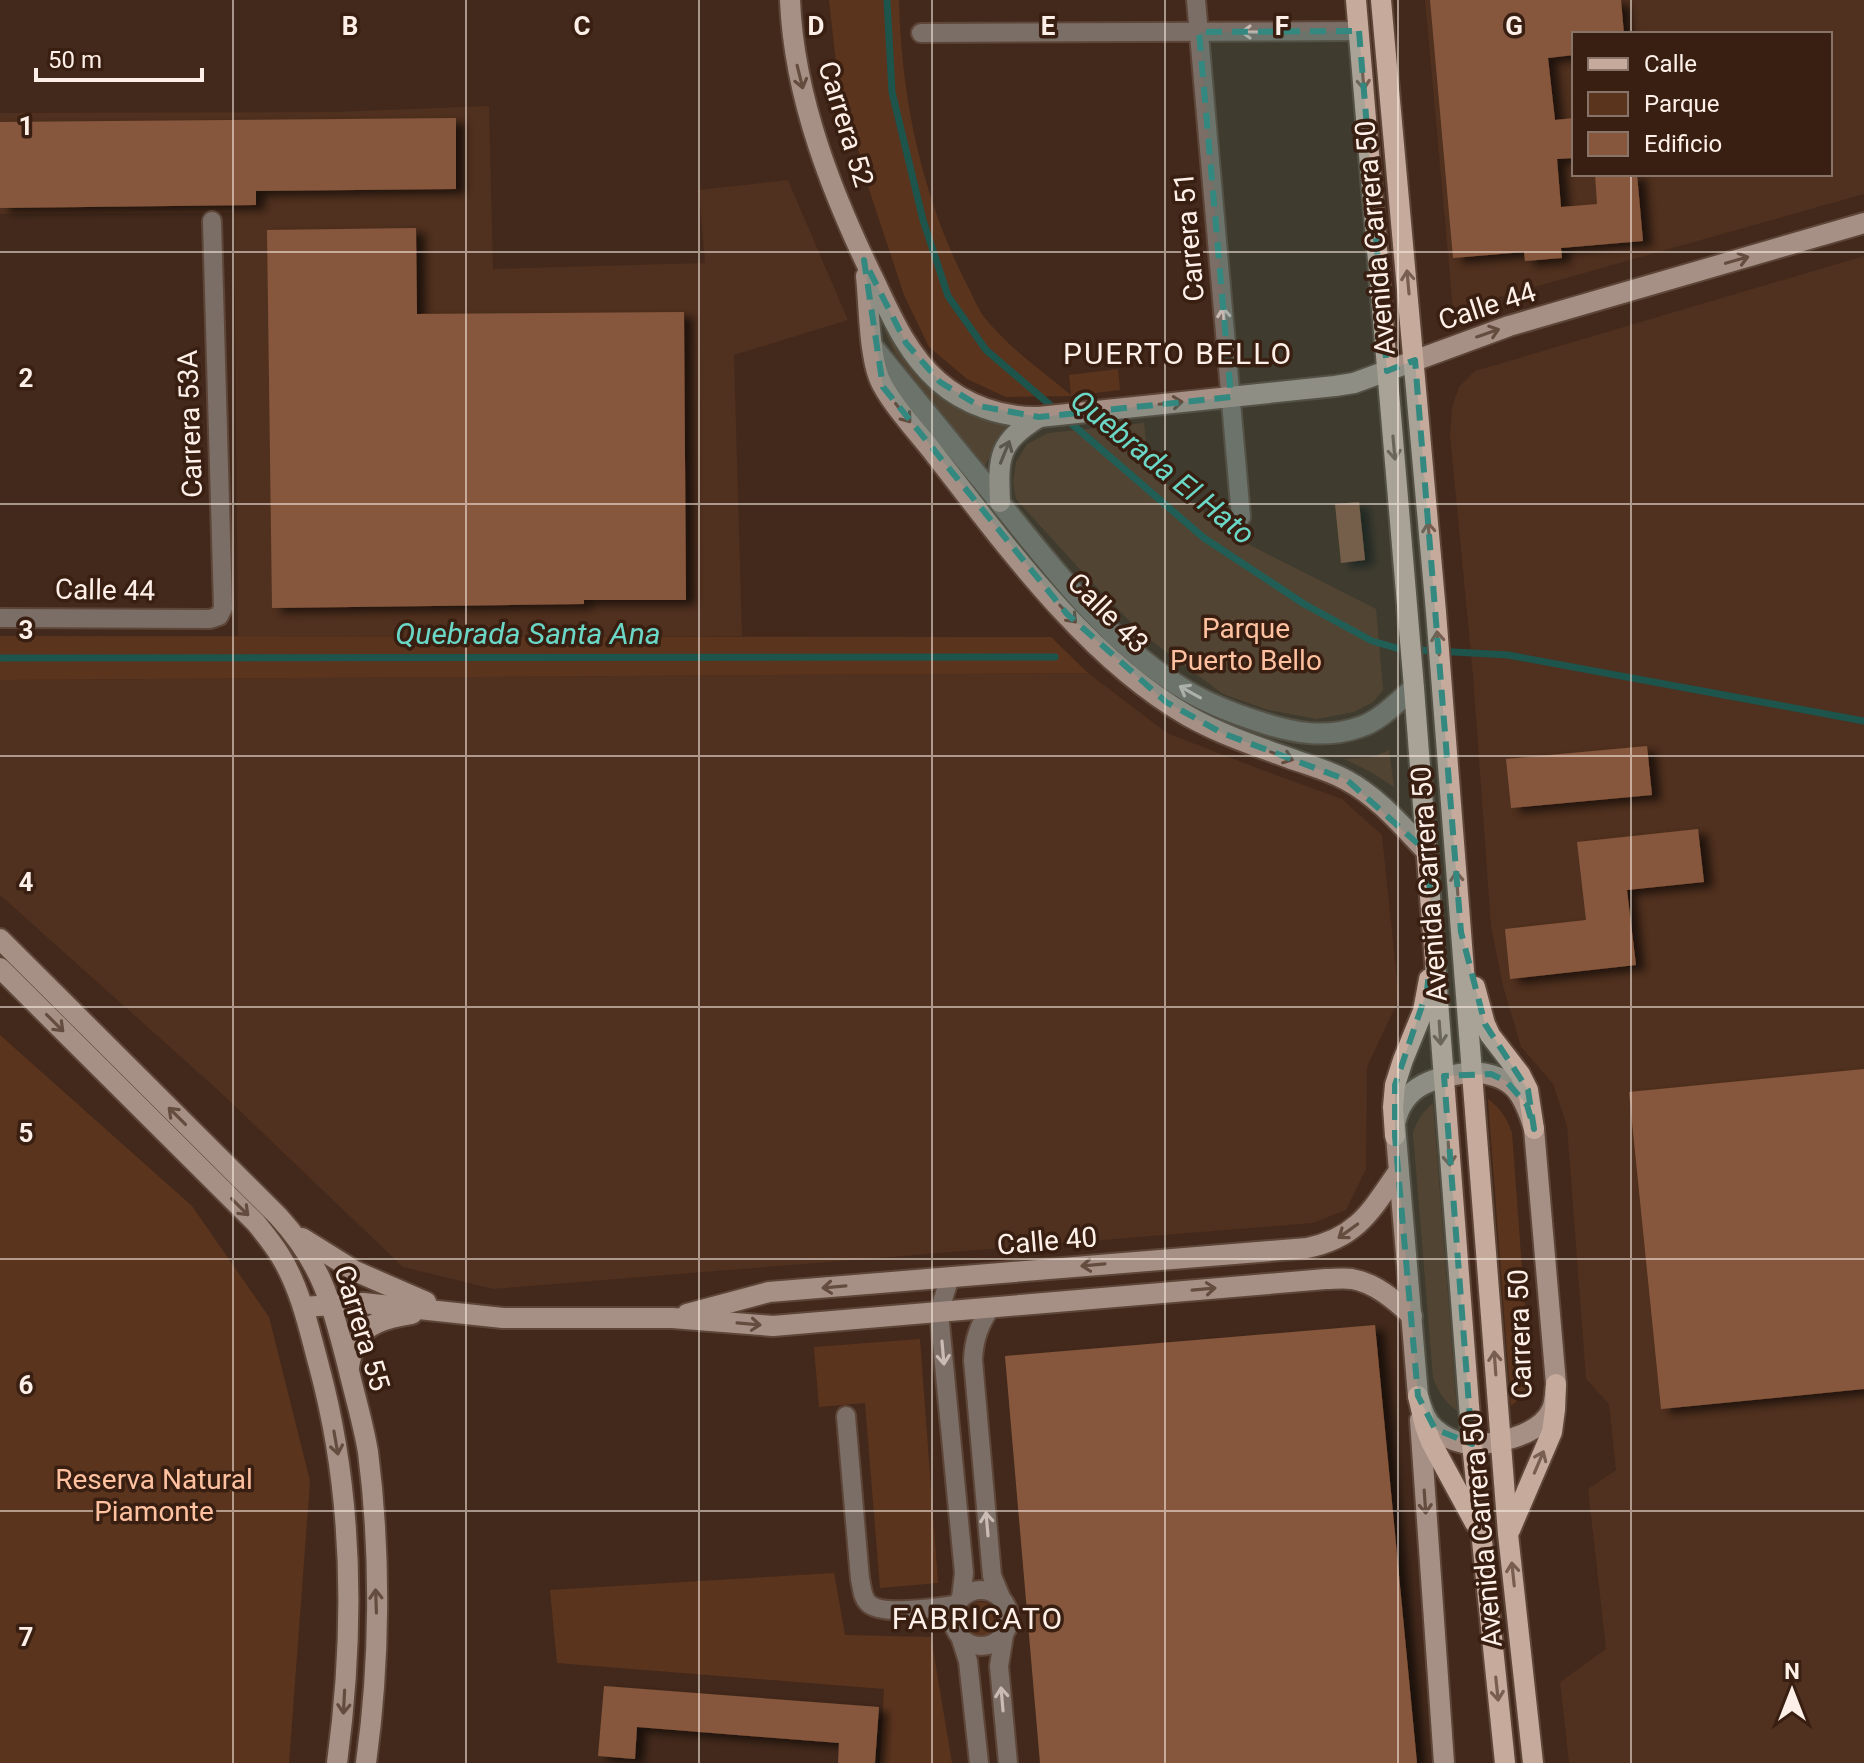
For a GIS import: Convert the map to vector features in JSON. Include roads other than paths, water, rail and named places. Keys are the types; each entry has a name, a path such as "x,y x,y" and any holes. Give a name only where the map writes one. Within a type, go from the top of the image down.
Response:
{"main road":[{"name":"Carrera 52","path":"790,0 798,68 807,105 838,197 864,260"},
{"name":"Avenida Carrera 50","path":"1356,0 1414,682 1472,1444 1505,1763"},
{"name":"Avenida Carrera 50","path":"1381,0 1436,612 1508,1534 1533,1763"},
{"name":"Calle 44","path":"864,260 906,343 940,382 979,406 1016,416 1039,417 1354,383 1509,326 1864,223"},
{"name":"Calle 43","path":"864,260 874,362 889,396 1032,576 1114,662 1166,702 1201,722 1328,771 1353,784 1390,813 1427,852"},
{"path":"1000,502 999,474 1006,444 1039,417"},
{"path":"1461,932 1485,1024 1528,1090 1534,1129"},
{"path":"1395,1136 1395,1085 1423,1011 1433,935"},
{"name":"Carrera 55","path":"0,939 292,1231 319,1274 331,1304 367,1451 375,1549 376,1656 366,1763"},
{"name":"Carrera 55","path":"0,968 256,1223 282,1259 303,1307 332,1418 347,1525 349,1575 344,1717 337,1763"},
{"name":"Carrera 50","path":"1472,1072 1491,1074 1506,1081 1518,1092 1527,1105 1534,1129 1556,1384 1552,1409 1543,1423 1520,1437 1472,1444 1448,1438 1435,1429 1427,1421 1418,1396 1395,1136 1397,1112 1409,1094 1424,1083 1444,1076 1472,1072"},
{"name":"Calle 40","path":"672,1318 769,1292 1328,1244 1346,1234 1374,1208 1398,1172"},
{"path":"292,1231 355,1271 448,1312"},
{"name":"Calle 40","path":"303,1307 363,1303 489,1317 672,1318 773,1326 1326,1279 1368,1284 1397,1302 1412,1316"},
{"path":"349,1371 355,1343 374,1323 417,1313 448,1312"},
{"path":"1508,1534 1552,1432 1556,1384"},
{"path":"1418,1396 1431,1442 1481,1535"},
{"path":"1418,1396 1444,1763"}],"street":[{"name":"Carrera 51","path":"1196,0 1241,517"},
{"path":"921,33 1359,31"},
{"name":"Carrera 53A","path":"210,619 219,616 223,608 212,221"},
{"name":"Calle 43","path":"873,347 1076,593 1120,639 1189,692 1279,728 1317,734 1345,732 1365,726 1414,682"},
{"name":"Calle 44","path":"0,618 210,619"},
{"path":"950,1277 939,1312 964,1573 953,1623 968,1661 979,1763"},
{"path":"991,1307 977,1332 973,1360 992,1576 1009,1617 999,1666 1008,1763"},
{"path":"846,1416 863,1596 869,1605 890,1610 958,1602 977,1590 995,1594 1002,1600"},
{"path":"961,1639 969,1644 988,1646 1004,1635"}],"waterway":[{"name":"Quebrada El Hato","path":"887,0 892,92 923,220 948,296 986,350 1056,410"},
{"name":"Quebrada El Hato","path":"1065,418 1204,538 1304,604 1372,641 1400,649 1508,655 1864,721"},
{"name":"Quebrada Santa Ana","path":"0,658 1055,657"}],"district":[{"name":"PUERTO BELLO","path":"1178,353"},
{"name":"FABRICATO","path":"978,1618"}],"park label":[{"name":"Parque Puerto Bello","path":"1246,644"},
{"name":"Reserva Natural Piamonte","path":"154,1495"}]}
